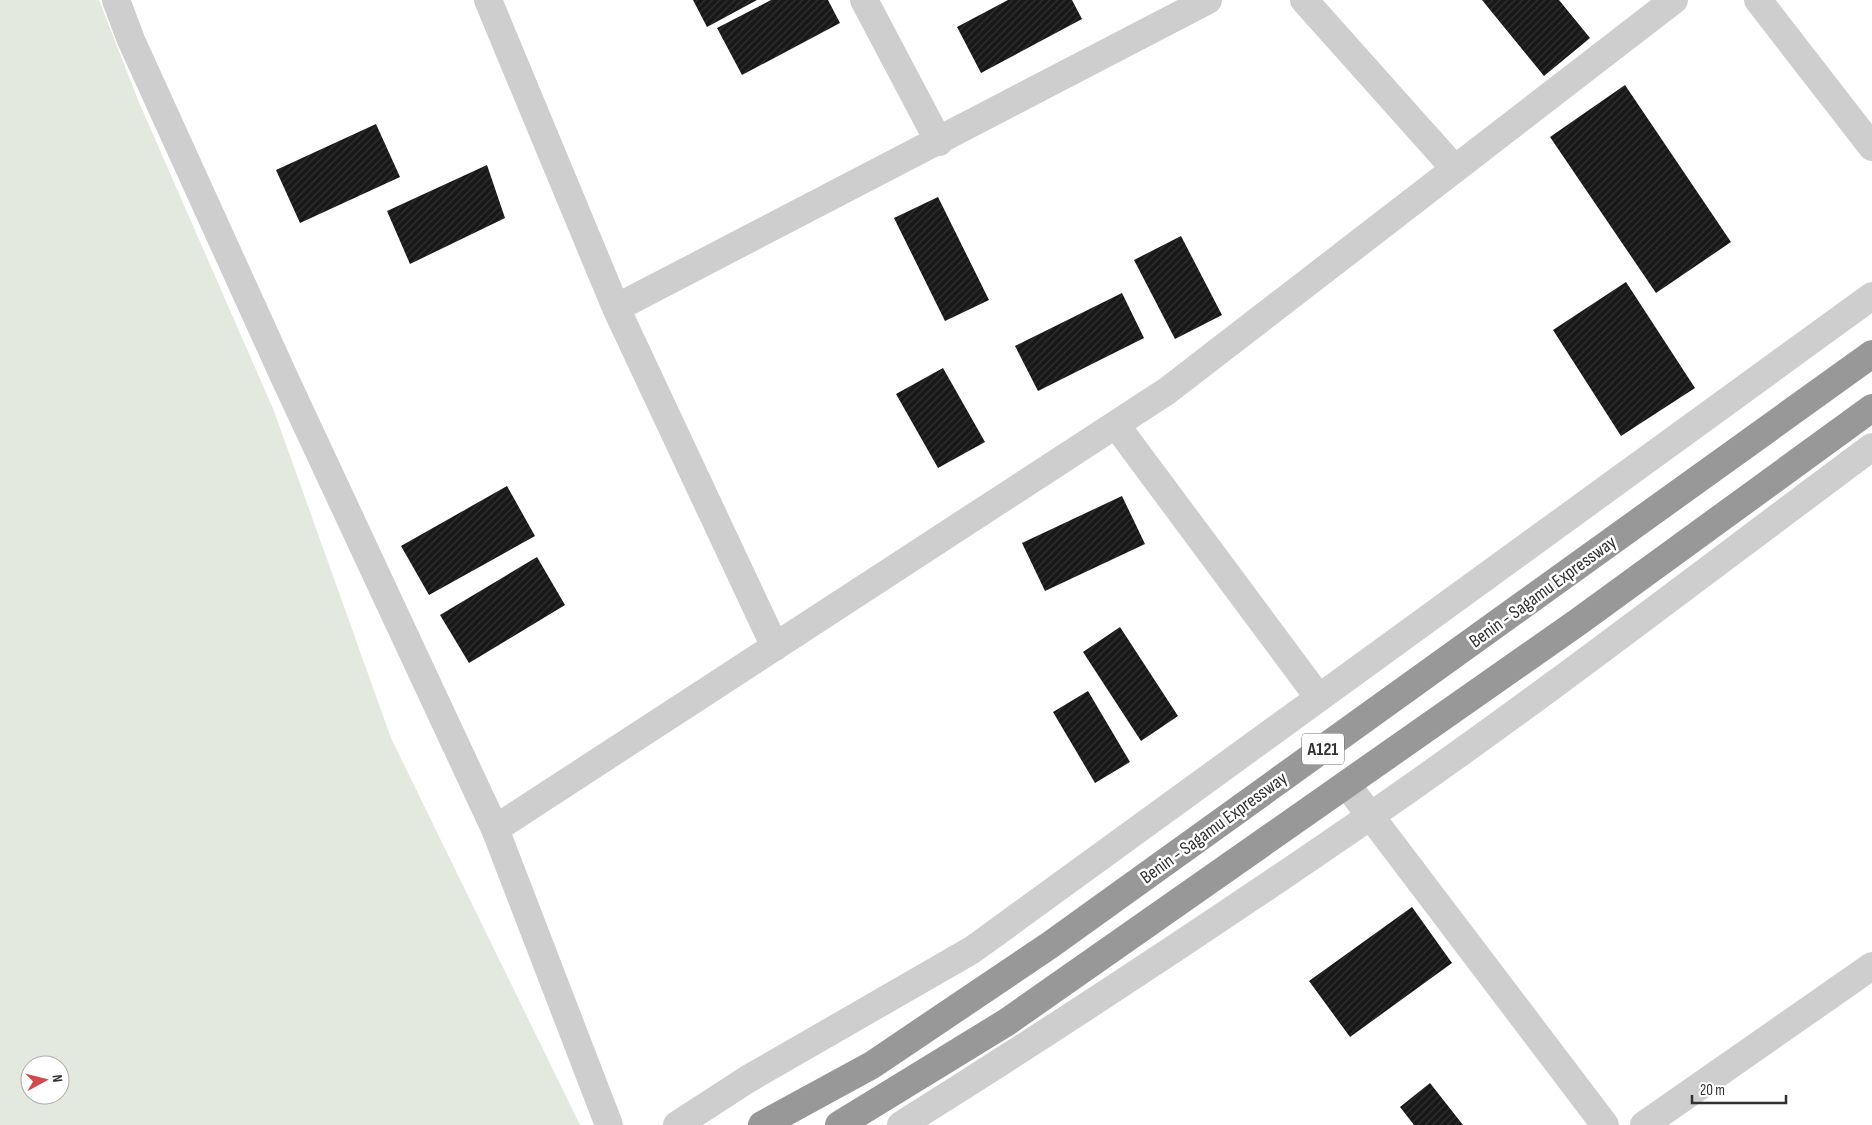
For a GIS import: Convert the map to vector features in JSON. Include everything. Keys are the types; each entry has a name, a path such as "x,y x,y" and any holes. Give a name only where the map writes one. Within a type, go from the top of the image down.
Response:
{"highway":[{"name":"Benin - Sagamu Expressway","path":"762,1125 872,1065 1050,945 1872,354"},
{"name":"A121","path":"839,1125 1007,1022 1578,622 1872,408"},
{"path":"1050,945 1070,978"}],"street":[{"path":"116,0 131,40 282,372 495,829 609,1125"},
{"path":"488,0 616,308 776,648"},
{"path":"864,0 939,142"},
{"path":"616,308 939,142 1208,0"},
{"path":"1304,0 1455,169"},
{"path":"495,829 776,648 1167,391 1674,0"},
{"path":"1758,0 1872,147"},
{"path":"677,1125 748,1079 972,950 1872,296"},
{"path":"1116,425 1319,698"},
{"path":"901,1125 1024,1048 1370,817 1564,677 1872,447"},
{"path":"1347,785 1604,1125"},
{"path":"1644,1125 1872,966"}],"shaded area":[{"path":"0,0 99,0 138,100 274,411 391,738 580,1125 0,1125"}],"building":[{"path":"693,0 757,0 707,27"},
{"path":"771,0 828,0 840,23 742,75 717,28"},
{"path":"1008,0 1072,0 1082,19 981,73 957,27"},
{"path":"1482,0 1559,0 1590,38 1544,76"},
{"path":"1625,85 1731,242 1656,293 1550,137"},
{"path":"376,124 400,177 300,223 276,170"},
{"path":"487,165 505,218 410,264 387,211"},
{"path":"938,197 989,300 945,321 894,218"},
{"path":"1181,236 1222,315 1175,339 1134,260"},
{"path":"1626,282 1695,388 1621,436 1553,330"},
{"path":"1122,293 1144,338 1038,391 1015,346"},
{"path":"943,368 985,442 938,468 896,394"},
{"path":"507,486 535,536 429,595 401,546"},
{"path":"1122,496 1145,544 1045,591 1022,543"},
{"path":"537,557 565,605 469,663 440,615"},
{"path":"1120,627 1178,716 1141,741 1083,652"},
{"path":"1088,691 1130,762 1095,783 1053,712"},
{"path":"1412,907 1452,963 1350,1037 1309,981"},
{"path":"1430,1083 1463,1125 1414,1125 1400,1107"}]}
